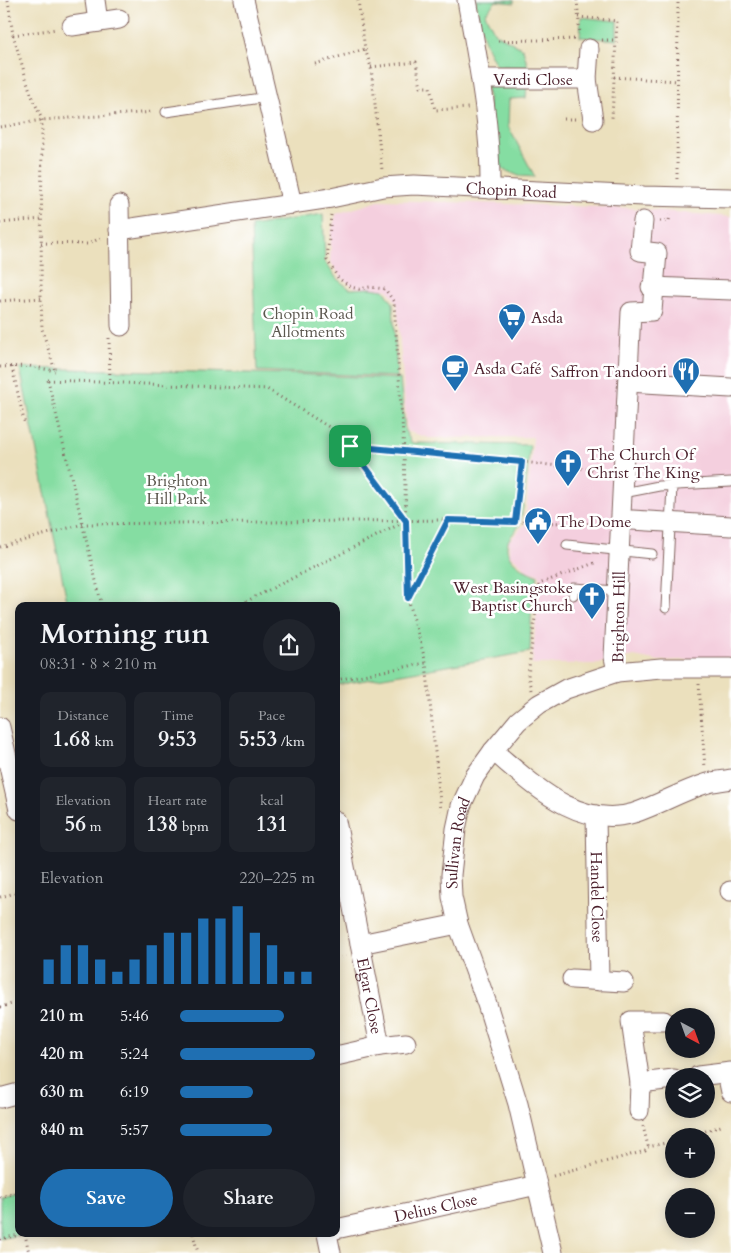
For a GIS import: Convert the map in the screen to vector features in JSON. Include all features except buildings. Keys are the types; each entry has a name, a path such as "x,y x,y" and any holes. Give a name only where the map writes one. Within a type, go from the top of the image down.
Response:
{"street":[{"path":"95,0 98,22"},
{"path":"244,0 292,204"},
{"name":"Verdi Close","path":"467,0 481,79 490,189"},
{"path":"72,26 119,19"},
{"name":"Verdi Close","path":"593,120 587,79 594,44"},
{"name":"Verdi Close","path":"481,79 587,79"},
{"name":"Chopin Road","path":"119,230 292,204 383,187 414,185 731,198"},
{"path":"119,205 121,326"},
{"path":"643,222 640,251 658,253 653,287 731,290"},
{"name":"Brighton Hill","path":"617,672 614,657 617,591 612,555 623,493 631,312 652,311 653,287"},
{"path":"628,382 731,388"},
{"path":"632,520 731,526"},
{"name":"Sullivan Road","path":"552,1253 545,1180 518,1104 487,1004 458,924 452,897 451,875 456,829 462,806 472,784 493,751 518,721 539,704 566,689 617,672 661,668 731,668"},
{"path":"0,727 12,807"},
{"path":"493,751 546,794 580,812 596,816 632,813 706,784 731,779"},
{"name":"Handel Close","path":"596,816 599,981"},
{"name":"Elgar Close","path":"340,847 380,1046"},
{"name":"Elgar Close","path":"360,944 458,924"},
{"path":"572,979 624,982"},
{"path":"639,1111 640,1083 631,1021 664,1021"},
{"name":"Elgar Close","path":"340,1055 406,1042"},
{"path":"715,1074 729,1073 731,1092"},
{"path":"640,1083 665,1080"},
{"path":"0,1098 15,1094"},
{"name":"Delius Close","path":"340,1228 545,1180"},
{"path":"327,1237 331,1253"}],"lane":[{"path":"166,112 268,97"},
{"path":"623,493 659,486 731,482"},
{"path":"666,608 672,486"},
{"path":"566,545 612,555 652,554"},
{"path":"573,595 574,588 617,591"}],"path":[{"path":"8,0 13,35 30,91 42,120 42,329 55,371"},
{"path":"358,0 365,49 371,67 382,176"},
{"path":"498,41 580,39 577,0"},
{"path":"677,184 678,0"},
{"path":"578,17 617,21 617,40 594,44"},
{"path":"13,35 44,32 72,26"},
{"path":"315,64 365,49"},
{"path":"371,67 416,62 421,87 430,87 435,110 484,108"},
{"path":"614,77 678,81"},
{"path":"0,127 42,120 166,112"},
{"path":"332,207 328,233 327,260 338,278 351,287 359,289 370,287 385,289 394,302 404,451 408,598 426,664 442,817"},
{"path":"0,223 42,219"},
{"path":"41,244 88,244"},
{"path":"0,301 41,298"},
{"path":"110,382 109,325 121,326"},
{"path":"0,367 29,366 55,371"},
{"path":"12,367 24,425"},
{"path":"48,380 55,371"},
{"path":"48,380 267,389 342,434 406,521"},
{"path":"48,380 101,602"},
{"path":"350,446 624,473"},
{"path":"515,522 522,462"},
{"path":"0,547 83,524 448,520 611,524"},
{"path":"408,598 448,520"},
{"path":"245,602 406,521"},
{"path":"532,696 528,676 539,584 612,555"},
{"path":"340,679 426,664"},
{"path":"699,678 706,784"},
{"path":"0,898 15,893"},
{"path":"0,1007 15,1003"},
{"path":"715,1128 724,1125"},
{"path":"545,1180 645,1151 648,1147 665,1142"},
{"path":"0,1196 15,1193"},
{"path":"0,1239 15,1236"},
{"path":"25,1237 30,1253"},
{"path":"194,1237 198,1253"}],"shaded area":[{"path":"382,200 630,208 731,217 731,658 659,661 634,656 594,664 532,664 540,575 528,571 509,554 509,541 525,524 533,437 429,438 407,431 397,304 388,290 354,287 341,278 330,261 331,234 336,214"}],"green space":[{"path":"476,0 514,0 514,3 496,1 485,14 495,33 523,49 528,67 497,66 483,34"},
{"path":"581,17 617,21 617,40 580,37"},
{"path":"486,78 527,84 526,98 509,99 508,126 535,177 519,176 495,166"},
{"name":"Chopin Road Allotments","path":"323,214 325,262 337,279 350,289 370,288 384,290 393,303 397,377 257,371 251,226"},
{"name":"Brighton Hill Park","path":"20,368 290,374 400,379 405,431 412,443 530,445 520,522 507,544 507,548 510,557 516,564 538,576 532,594 530,652 340,684 340,602 67,602"},
{"path":"15,1193 15,1236 0,1239 0,1197"}],"place":[{"name":"Asda","path":"512,341"},
{"name":"Asda Café","path":"455,392"},
{"name":"Saffron Tandoori","path":"686,395"},
{"name":"The Church Of Christ The King","path":"568,487"},
{"name":"The Dome","path":"538,545"},
{"name":"West Basingstoke Baptist Church","path":"592,620"}],"route":[{"path":"350,446 522,462 515,522 448,520 408,598 406,521 350,446"}]}
